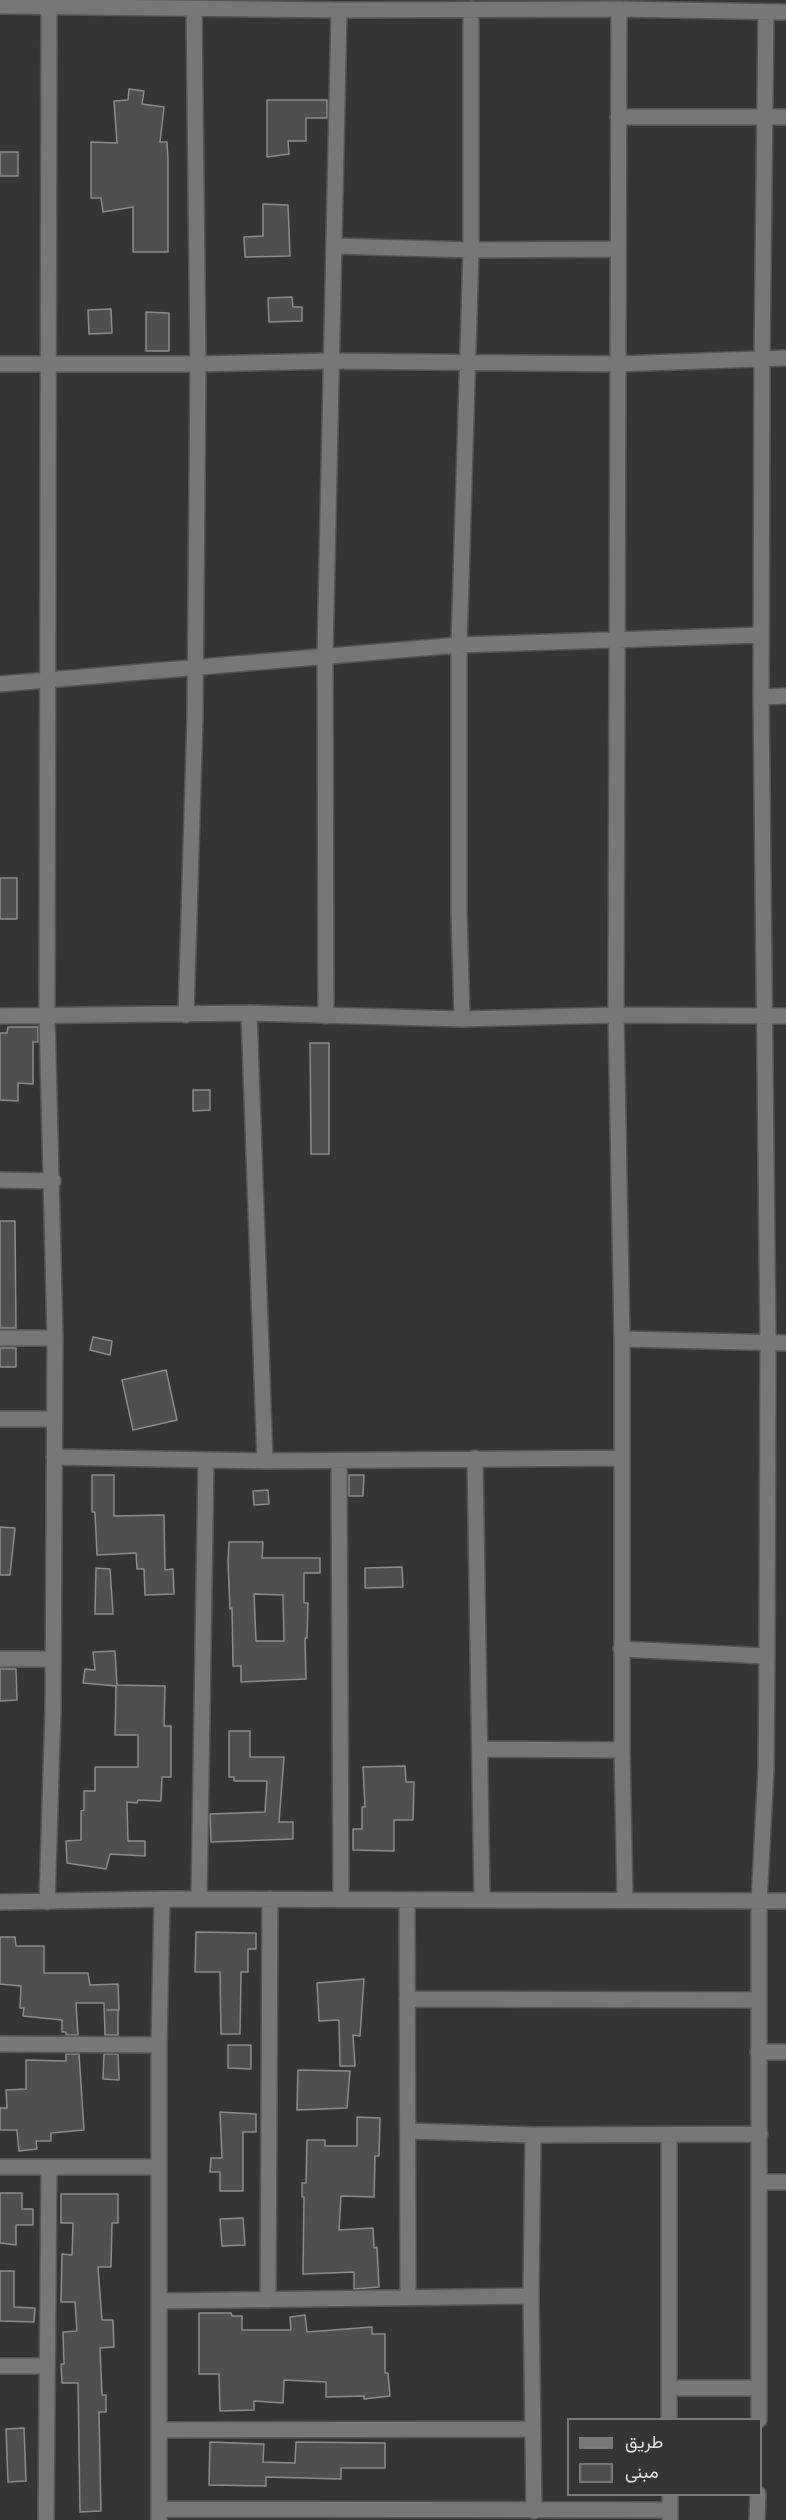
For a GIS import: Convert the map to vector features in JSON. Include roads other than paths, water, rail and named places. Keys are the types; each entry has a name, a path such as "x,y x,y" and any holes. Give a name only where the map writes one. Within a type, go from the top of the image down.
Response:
{"street":[{"path":"0,6 49,7 72,3 194,9 233,4 339,10 401,5 471,9 568,5 619,9 735,5 766,12 786,12"},
{"path":"47,1902 53,1659 55,1338 53,1181 47,1016 49,7"},
{"path":"186,1015 195,717 198,364 194,9"},
{"path":"462,1019 459,911 459,645 469,364 471,9"},
{"path":"619,9 616,1015 622,1339 621,1649 626,1900"},
{"path":"326,1016 325,656 339,10"},
{"path":"759,2418 759,1902 766,1769 768,1343 761,697 766,12"},
{"path":"618,117 786,117"},
{"path":"335,246 471,250 618,249"},
{"path":"0,364 333,361 469,364 617,363 786,358"},
{"path":"0,684 459,645 761,635"},
{"path":"761,697 786,696"},
{"path":"249,1012 265,1461"},
{"path":"0,1016 186,1015 249,1012 462,1019 616,1015 786,1016"},
{"path":"0,1180 53,1181"},
{"path":"0,1338 55,1338"},
{"path":"622,1339 786,1343"},
{"path":"0,1419 53,1419"},
{"path":"54,1457 265,1461 620,1458"},
{"path":"475,1458 482,1900"},
{"path":"199,1899 206,1460"},
{"path":"339,1461 341,1899"},
{"path":"621,1649 767,1656"},
{"path":"0,1659 53,1659"},
{"path":"480,1749 622,1750"},
{"path":"162,1899 159,2045 159,2514 410,2515 534,2511 670,2515 670,2496"},
{"path":"0,1902 162,1899 786,1901"},
{"path":"268,2300 270,1899"},
{"path":"407,1900 408,2297"},
{"path":"407,1998 759,2000"},
{"path":"0,2044 159,2045"},
{"path":"758,2052 786,2052"},
{"path":"409,2131 533,2135 760,2134"},
{"path":"533,2135 531,2296 534,2511"},
{"path":"669,2135 669,2418"},
{"path":"0,2167 159,2167"},
{"path":"46,2520 49,2167"},
{"path":"760,2182 786,2182"},
{"path":"160,2301 531,2296"},
{"path":"0,2366 47,2366"},
{"path":"669,2388 759,2388"},
{"path":"160,2430 533,2429"},
{"path":"757,2520 758,2496"}]}
